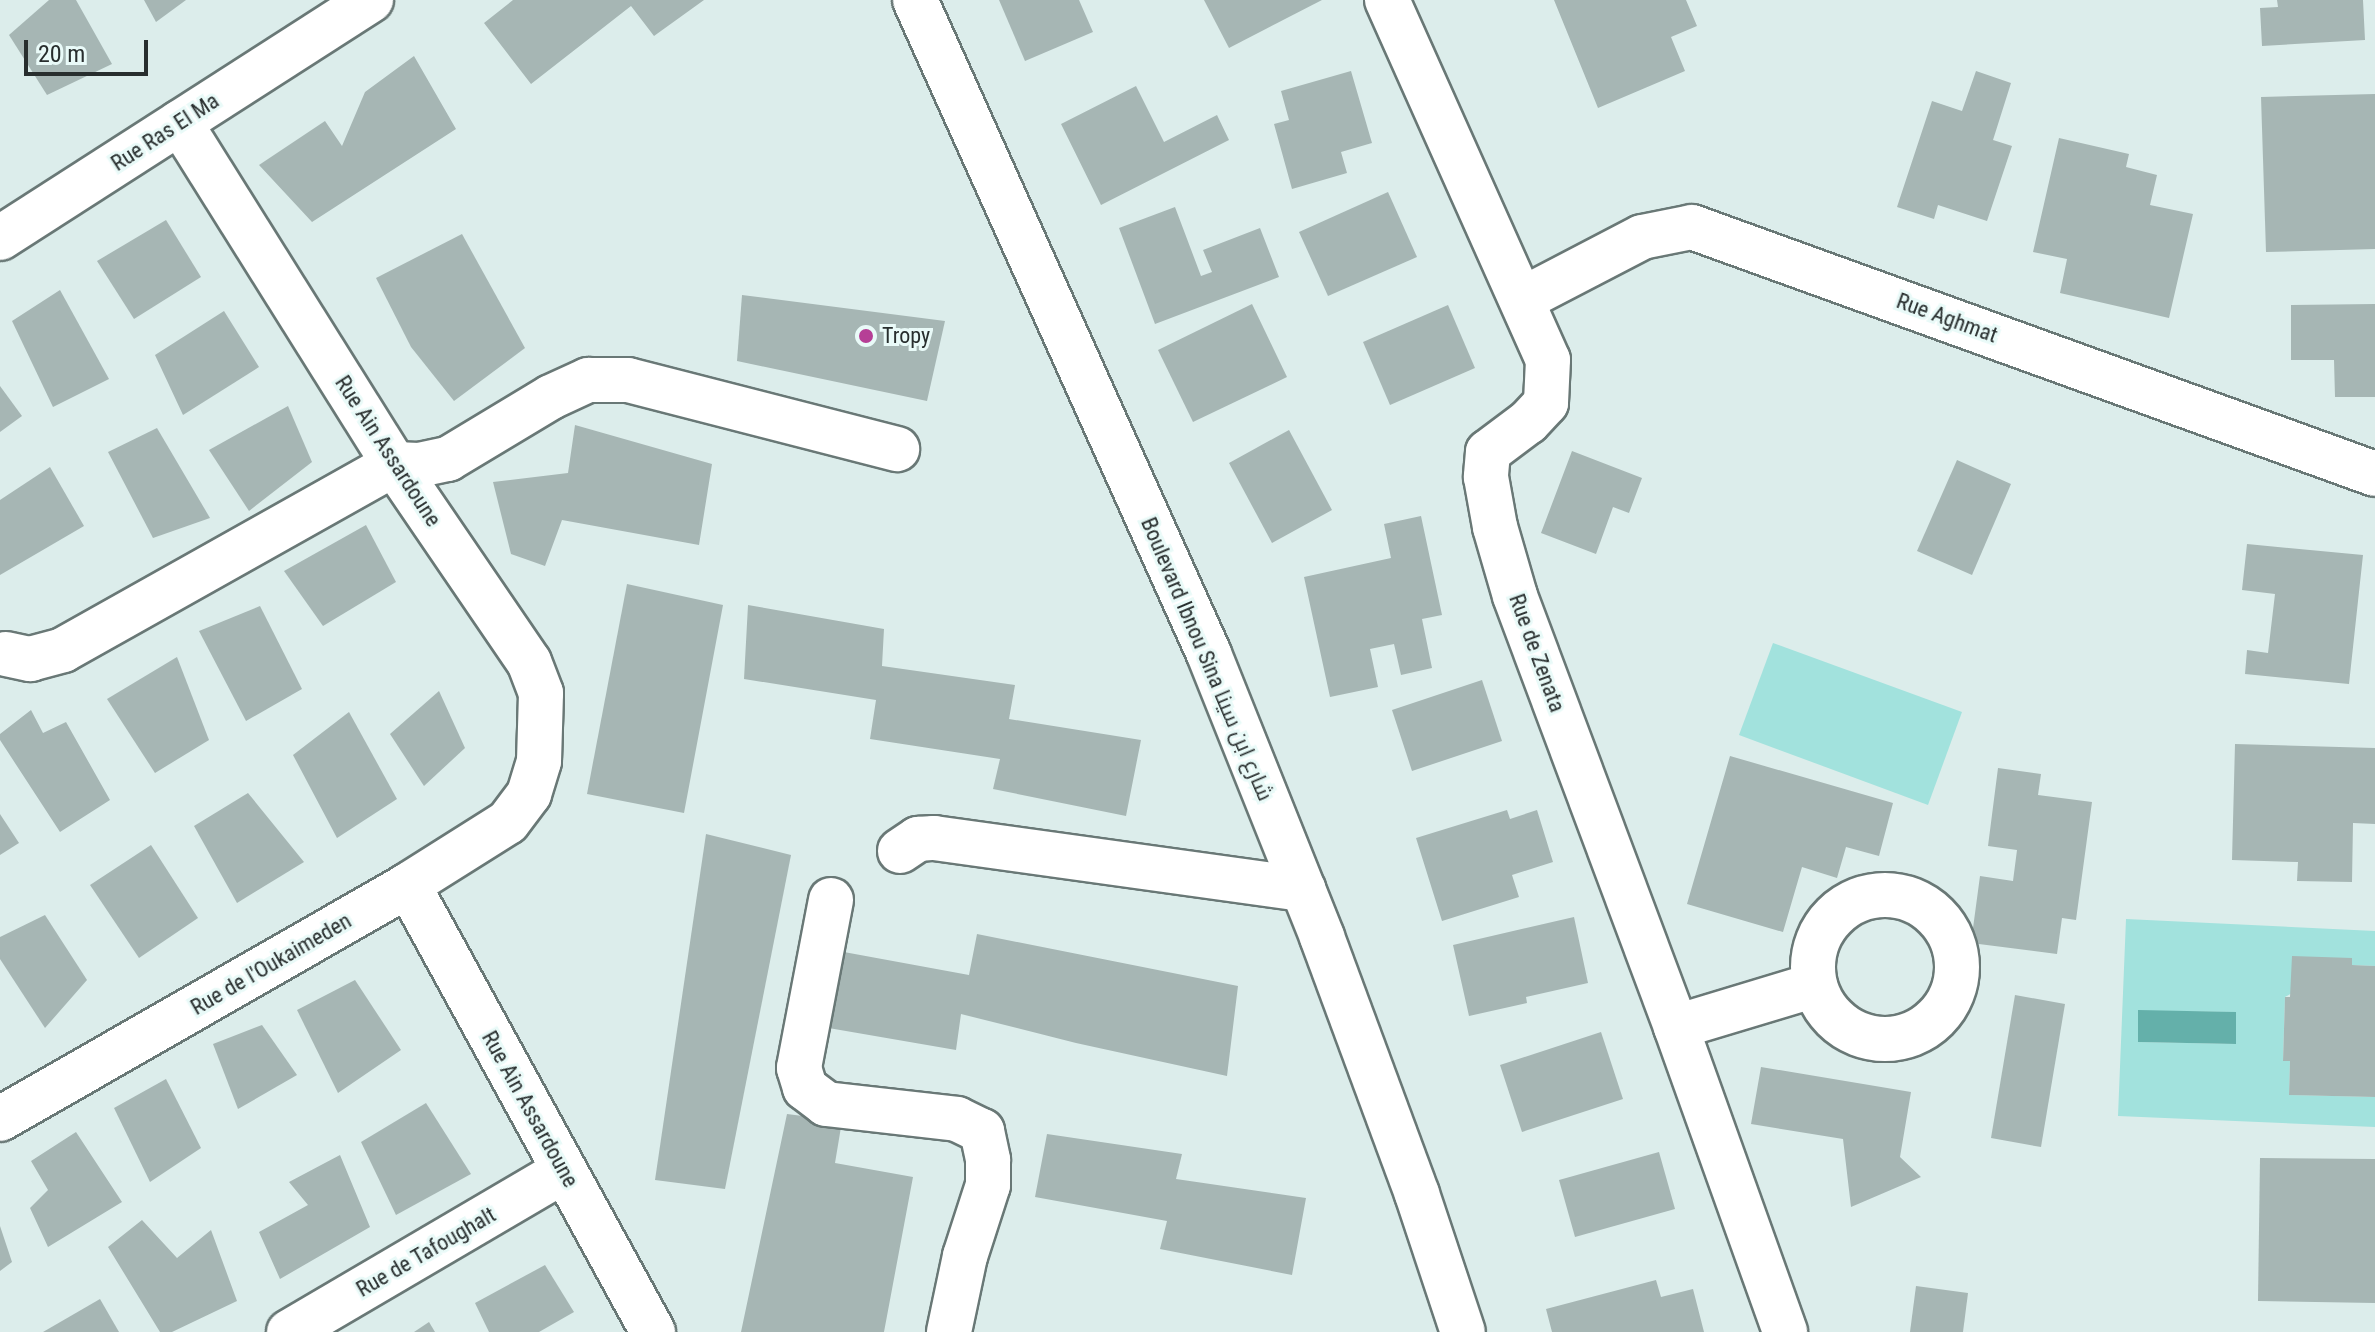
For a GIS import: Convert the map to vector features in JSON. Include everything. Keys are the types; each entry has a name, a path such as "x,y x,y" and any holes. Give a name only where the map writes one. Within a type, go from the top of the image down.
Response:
{"street":[{"name":"Rue Ras El Ma","path":"0,238 371,0"},
{"name":"Boulevard Ibnou Sina شارع ابن سينا","path":"915,0 1209,654 1303,889 1417,1194 1463,1332"},
{"name":"Rue de Zenata","path":"1387,0 1548,360 1546,403 1528,422 1488,452 1486,477 1495,527 1526,624 1676,1027 1785,1332"},
{"name":"Rue Ain Assardoune","path":"180,123 394,464 529,662 541,693 543,723 539,761 529,794"},
{"name":"Rue Aghmat","path":"1523,299 1642,237 1692,227 2375,474"},
{"path":"6,654 30,659 63,650 394,464 419,465 448,459 551,397 588,380 628,380 897,449"},
{"name":"Rue de l'Oukaimeden","path":"0,1119 408,885 508,822 529,794"},
{"path":"900,851 918,839 934,838 1303,889"},
{"name":"Rue Ain Assardoune","path":"408,885 653,1332"},
{"path":"831,900 799,1068 805,1088 826,1104 957,1119 982,1131 988,1160 988,1185 965,1256 949,1332"},
{"path":"1676,1027 1815,985"},
{"name":"Rue de Tafoughalt","path":"289,1332 563,1171"}],"shaded area":[{"path":"1773,643 1962,712 1928,805 1739,735"},
{"path":"2126,919 2375,931 2375,966 2352,965 2352,958 2285,997 2283,1060 2290,1061 2289,1095 2375,1097 2375,1127 2118,1116","holes":["2138,1011 2235,1012 2236,1044 2138,1042"]},
{"path":"2138,1010 2236,1012 2236,1044 2138,1042"}],"building":[{"path":"49,0 76,0 112,64 47,95 9,35"},
{"path":"144,0 186,0 156,22"},
{"path":"513,0 704,0 654,36 631,6 531,84 484,23"},
{"path":"999,0 1079,0 1093,32 1025,61"},
{"path":"1204,0 1322,0 1229,48"},
{"path":"1554,0 1686,0 1697,26 1671,37 1685,71 1598,108"},
{"path":"2277,0 2363,0 2365,40 2262,46 2260,8 2278,7"},
{"path":"414,56 456,129 312,222 259,165 325,121 342,146 365,92"},
{"path":"1351,71 1372,143 1341,152 1347,173 1292,189 1274,124 1289,120 1281,91"},
{"path":"1976,71 2011,83 1993,140 2012,146 1987,221 1938,205 1934,219 1897,207 1932,101 1962,111"},
{"path":"1136,86 1164,142 1217,115 1229,140 1101,205 1061,124"},
{"path":"2375,94 2375,249 2266,252 2261,97"},
{"path":"2059,138 2129,154 2126,167 2157,175 2150,205 2193,214 2169,318 2060,293 2067,259 2033,252"},
{"path":"1388,192 1417,257 1328,296 1299,232"},
{"path":"1175,207 1201,276 1212,272 1203,250 1260,228 1279,277 1155,324 1119,228"},
{"path":"166,220 201,277 134,319 97,261"},
{"path":"462,234 525,348 454,401 411,347 376,278"},
{"path":"60,290 109,379 53,407 12,321"},
{"path":"742,295 945,321 927,401 737,361"},
{"path":"1252,304 1287,377 1193,422 1158,350"},
{"path":"2375,304 2375,397 2335,397 2334,360 2291,360 2291,305"},
{"path":"1448,305 1475,368 1390,405 1363,342"},
{"path":"224,311 259,367 183,415 155,355"},
{"path":"0,386 22,416 0,432"},
{"path":"288,406 312,462 249,511 209,450"},
{"path":"575,425 712,464 699,545 562,520 545,566 511,554 493,482 568,473"},
{"path":"157,428 210,518 153,538 108,452"},
{"path":"1289,430 1332,510 1272,543 1229,463"},
{"path":"1572,451 1642,478 1629,513 1613,507 1596,554 1541,533"},
{"path":"1957,460 2011,484 1972,575 1917,551"},
{"path":"50,467 84,526 0,575 0,500"},
{"path":"1421,516 1442,615 1422,619 1432,668 1401,675 1394,644 1370,649 1378,687 1330,697 1304,577 1391,558 1384,524"},
{"path":"366,525 396,582 323,626 284,571"},
{"path":"2247,544 2363,555 2349,684 2245,674 2247,650 2268,653 2275,594 2242,590"},
{"path":"627,584 723,605 684,813 587,794"},
{"path":"748,605 884,629 882,666 1015,685 1009,719 1141,740 1126,816 993,789 1000,759 870,739 876,700 744,679"},
{"path":"260,606 302,689 246,721 199,631"},
{"path":"177,657 209,740 155,773 107,699"},
{"path":"1482,680 1502,741 1412,771 1392,710"},
{"path":"439,691 465,748 424,786 390,734"},
{"path":"31,710 43,733 66,722 110,800 60,832 0,740 0,734"},
{"path":"349,712 397,799 337,838 293,755"},
{"path":"2235,744 2375,748 2375,824 2353,823 2352,882 2297,881 2298,862 2232,860"},
{"path":"1730,756 1893,803 1879,856 1846,847 1837,878 1802,867 1783,932 1687,904"},
{"path":"1998,768 2041,774 2038,795 2092,802 2076,920 2062,918 2057,954 1971,943 1980,876 2013,881 2017,850 1988,846"},
{"path":"248,793 304,862 237,903 194,826"},
{"path":"1507,810 1510,819 1537,810 1553,862 1512,875 1519,897 1442,921 1416,838"},
{"path":"0,814 19,843 0,855"},
{"path":"706,834 791,855 725,1189 655,1180"},
{"path":"151,845 198,918 139,958 90,885"},
{"path":"45,915 87,980 45,1028 0,959 0,937"},
{"path":"1574,917 1588,983 1526,997 1527,1003 1469,1016 1453,945"},
{"path":"977,934 1238,986 1227,1076 961,1014 956,1050 817,1026 833,950 969,975"},
{"path":"2292,956 2352,958 2352,965 2375,966 2375,1097 2289,1095 2290,1061 2283,1061 2285,997 2290,997"},
{"path":"355,980 401,1050 338,1093 297,1010"},
{"path":"2015,995 2065,1004 2041,1147 1991,1138"},
{"path":"262,1025 297,1075 238,1109 213,1044"},
{"path":"1601,1032 1623,1099 1522,1132 1500,1065"},
{"path":"1761,1067 1911,1092 1900,1157 1921,1177 1851,1207 1843,1139 1751,1124"},
{"path":"166,1079 201,1148 150,1182 114,1108"},
{"path":"426,1103 471,1174 396,1215 361,1142"},
{"path":"787,1114 842,1121 835,1163 913,1177 884,1332 741,1332"},
{"path":"76,1132 122,1202 48,1247 30,1208 48,1190 31,1161"},
{"path":"1047,1134 1182,1154 1176,1179 1306,1198 1292,1275 1160,1249 1167,1221 1035,1197"},
{"path":"1659,1152 1675,1209 1575,1237 1559,1180"},
{"path":"340,1155 370,1227 280,1279 259,1232 308,1205 289,1182"},
{"path":"2260,1158 2375,1159 2375,1303 2258,1301"},
{"path":"142,1220 177,1258 211,1230 237,1301 172,1332 160,1332 108,1247"},
{"path":"0,1226 12,1262 0,1271"},
{"path":"545,1265 574,1312 539,1332 489,1332 475,1303"},
{"path":"1656,1280 1661,1297 1693,1289 1704,1332 1552,1332 1546,1309"},
{"path":"1916,1286 1968,1293 1963,1332 1910,1332"},
{"path":"100,1299 119,1332 43,1332"},
{"path":"429,1322 435,1332 414,1332"}],"place":[{"name":"Tropy","path":"866,336"}]}
